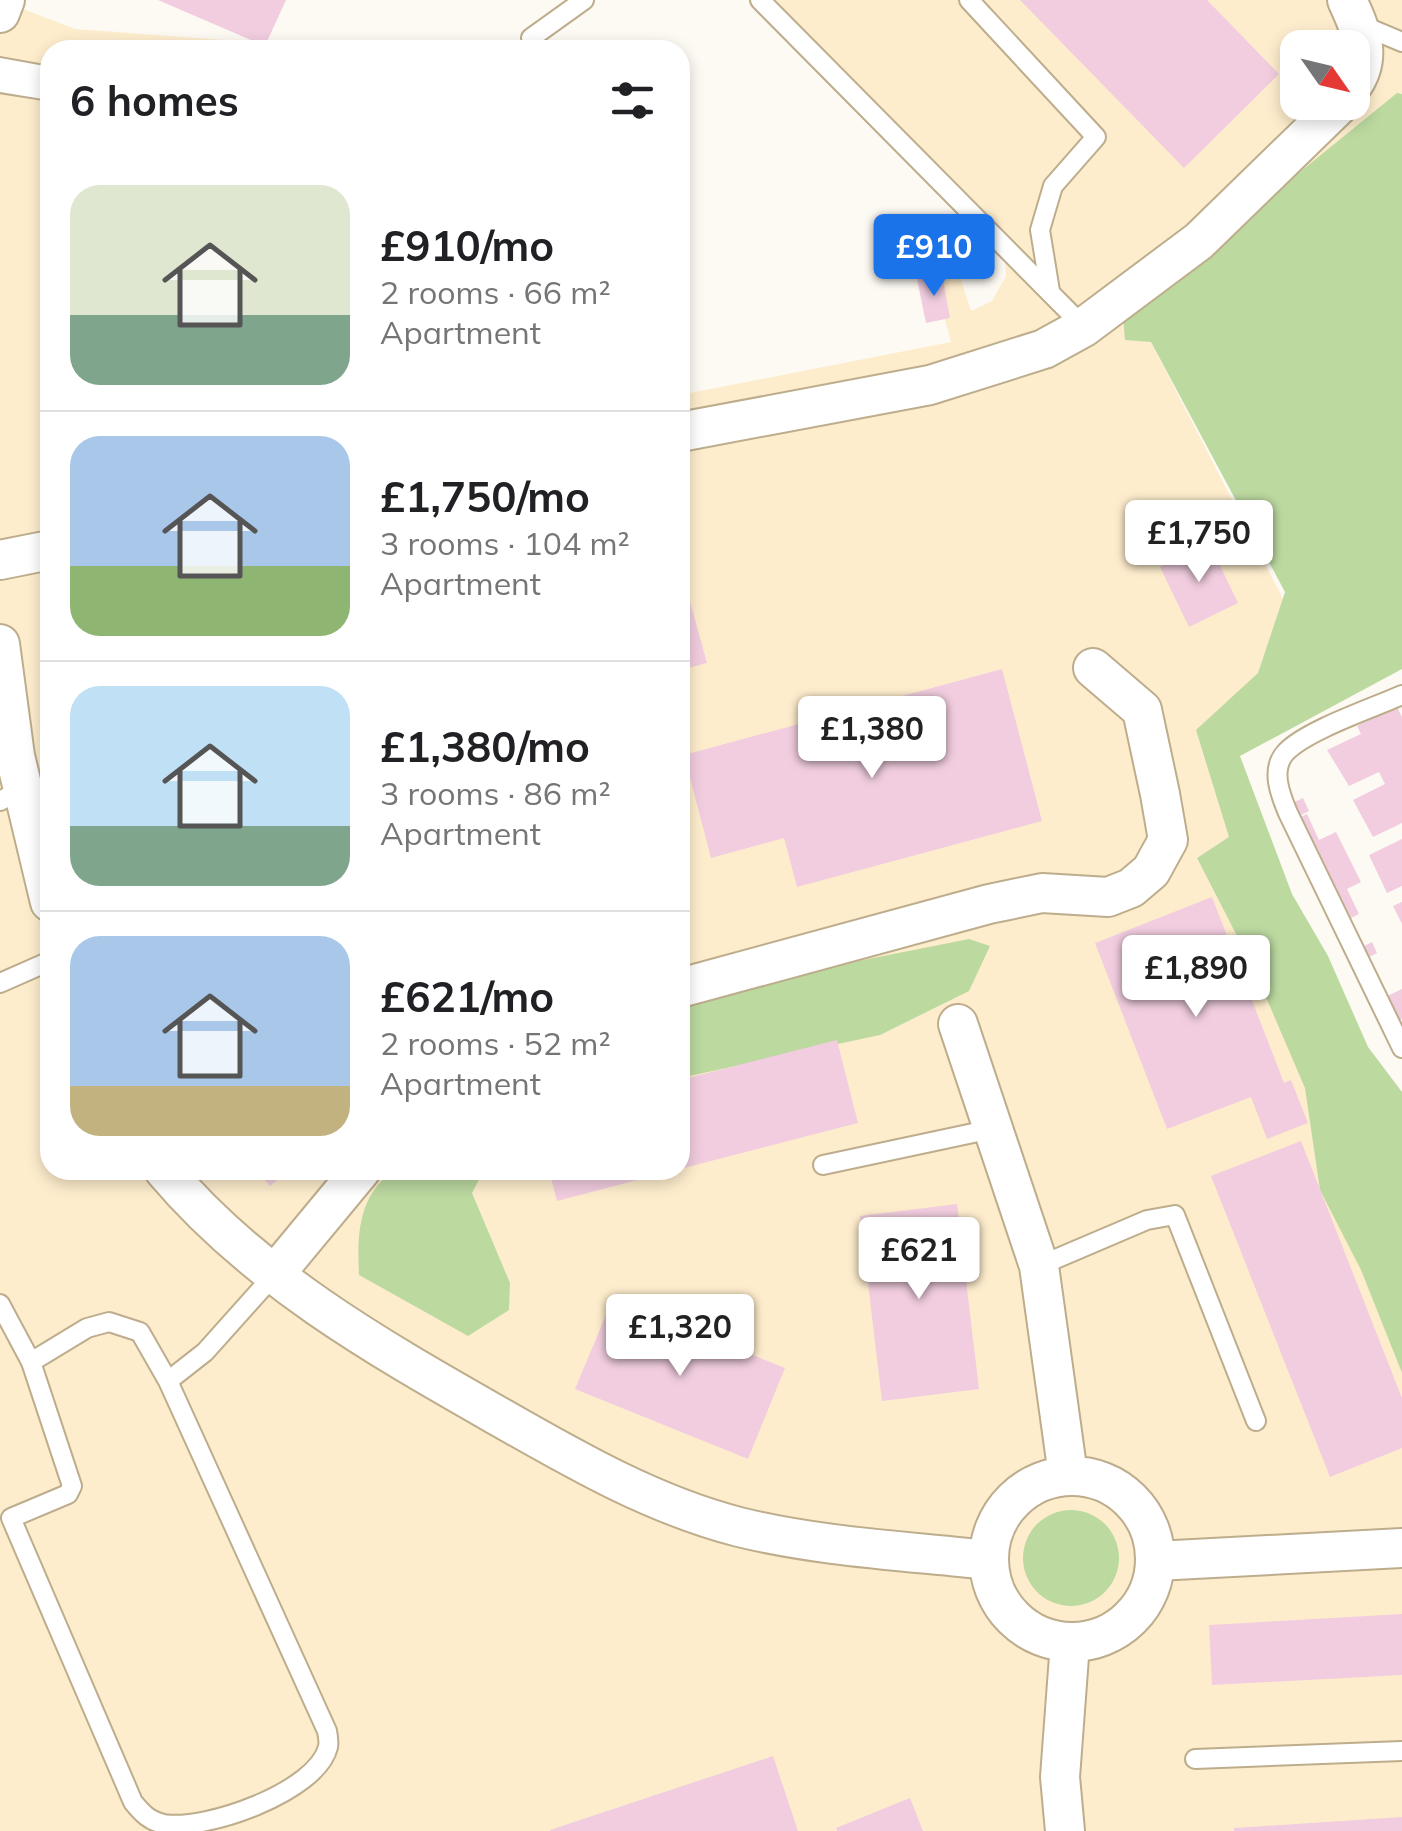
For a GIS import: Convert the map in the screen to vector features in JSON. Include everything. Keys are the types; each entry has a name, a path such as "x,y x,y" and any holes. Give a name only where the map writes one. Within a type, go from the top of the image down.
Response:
{"street":[{"path":"0,13 5,0"},
{"path":"690,430 930,385 1044,349 1084,326 1199,241 1323,120"},
{"path":"0,560 40,552"},
{"path":"0,644 15,756 11,795 40,875"},
{"path":"690,985 989,904 1042,893 1108,897 1131,888 1151,870 1168,840 1142,710 1094,668"},
{"path":"958,1024 1038,1266 1068,1475"},
{"path":"173,1180 220,1231 359,1335 599,1472 673,1505 766,1533 988,1560"},
{"path":"274,1275 353,1180"},
{"path":"1068,1475 1102,1480 1131,1499 1150,1528 1156,1561 1151,1587 1138,1610 1120,1628 1096,1639 1070,1643 1039,1636 1012,1618 995,1592 988,1560 992,1535 1002,1512 1020,1493 1043,1480 1068,1475"},
{"path":"1156,1561 1402,1548"},
{"path":"1066,1831 1060,1777 1070,1643"}],"lane":[{"path":"531,38 584,0"},
{"path":"760,0 1084,326"},
{"path":"970,0 1096,137 1053,186 1048,201 1040,230 1050,292"},
{"path":"1353,12 1402,42"},
{"path":"0,67 40,74"},
{"path":"0,83 40,89"},
{"path":"1402,696 1297,744 1284,754 1278,771 1279,792 1288,813 1402,1048"},
{"path":"0,983 40,965"},
{"path":"824,1165 992,1129"},
{"path":"1038,1266 1147,1220 1175,1216 1256,1421"},
{"path":"168,1381 205,1352 274,1275"},
{"path":"0,1304 31,1362 72,1486 68,1494 5,1521 125,1785 144,1817 166,1824 208,1821 247,1809 302,1780 328,1746 328,1731 168,1381 140,1332 108,1322 87,1328 31,1362"},
{"path":"1195,1759 1402,1752"}],"shaded area":[{"path":"0,0 75,29 224,40 40,40 40,1180 690,1180 690,393 951,342 935,282 959,274 971,311 992,301 1006,276 1004,253 757,0 1402,0 1402,109 1151,342 1315,661 1206,721 1402,1339 1402,1831 0,1831"}],"green space":[{"path":"1397,93 1402,94 1402,669 1240,756 1292,894 1328,956 1368,1047 1402,1092 1402,1373 1361,1270 1320,1190 1305,1088 1253,967 1197,858 1229,837 1196,730 1258,673 1285,592 1151,342 1125,340 1123,316 1364,120 1370,120 1370,115"},
{"path":"969,939 990,946 969,991 880,1035 690,1076 690,1006 843,964"},
{"path":"382,1180 479,1180 472,1193 510,1283 509,1310 468,1336 359,1275 362,1217"},
{"path":"1071,1510 1090,1513 1105,1524 1116,1539 1116,1577 1105,1592 1090,1603 1071,1606 1052,1603 1037,1592 1026,1577 1023,1558 1026,1539 1037,1524 1052,1513"}],"building":[{"path":"158,0 286,0 268,40 251,40"},
{"path":"1020,0 1207,0 1279,74 1184,168"},
{"path":"942,275 950,318 926,323 917,279"},
{"path":"1209,543 1238,603 1189,627 1160,567"},
{"path":"690,602 707,663 690,667"},
{"path":"1002,669 1042,821 797,887 784,838 711,858 690,778 690,753"},
{"path":"1397,707 1402,717 1402,823 1373,837 1353,800 1385,784 1379,772 1349,786 1327,750 1361,734 1357,726"},
{"path":"1303,798 1309,811 1297,817 1290,804"},
{"path":"1307,814 1319,840 1336,832 1361,882 1347,889 1359,914 1343,922 1296,819"},
{"path":"1402,839 1402,886 1387,893 1369,855"},
{"path":"1212,897 1284,1083 1291,1080 1308,1123 1267,1139 1251,1097 1167,1129 1095,943"},
{"path":"1402,902 1402,924 1393,906"},
{"path":"1372,942 1377,953 1367,958 1362,947"},
{"path":"1402,989 1402,1019 1393,1023 1381,999"},
{"path":"837,1040 858,1123 690,1166 690,1077"},
{"path":"1301,1141 1402,1398 1402,1448 1330,1477 1211,1176"},
{"path":"552,1180 638,1180 557,1201"},
{"path":"957,1204 979,1389 882,1401 860,1216"},
{"path":"613,1298 785,1368 748,1459 575,1389"},
{"path":"1402,1614 1402,1675 1212,1685 1209,1625"},
{"path":"773,1756 798,1831 550,1831 550,1830"},
{"path":"910,1798 923,1831 837,1831 836,1828"},
{"path":"1402,1817 1402,1831 1234,1831 1234,1828"}]}
